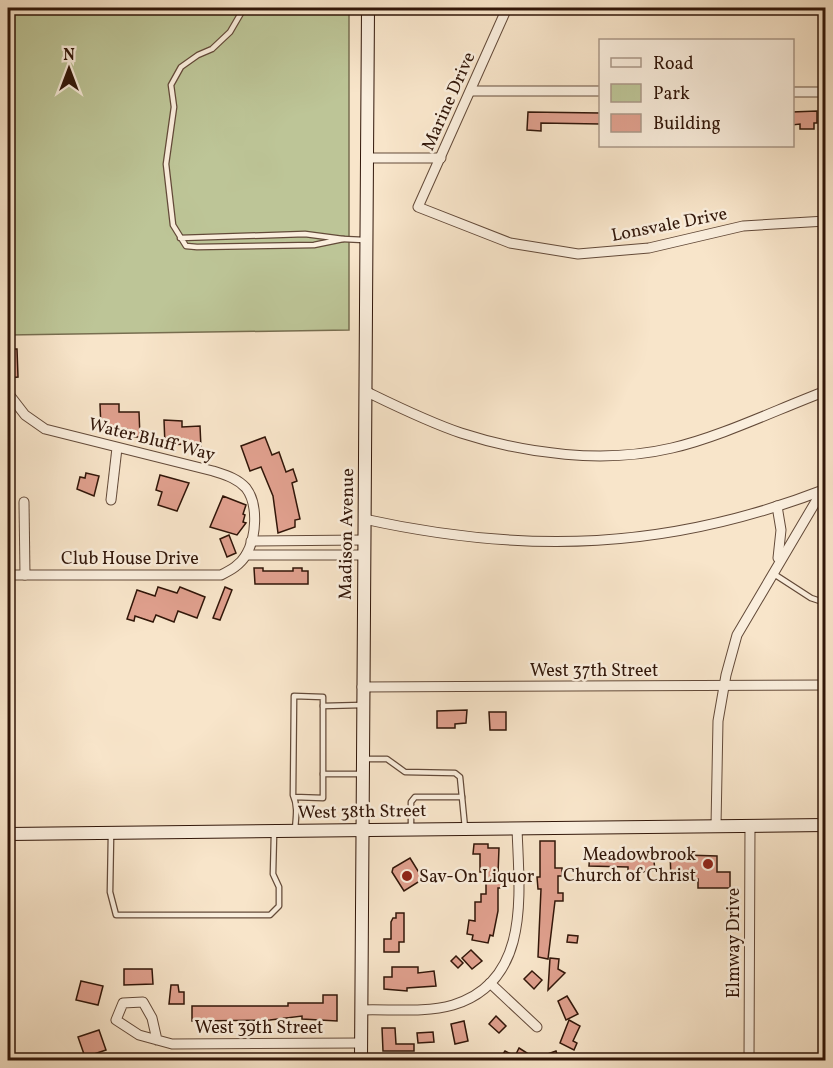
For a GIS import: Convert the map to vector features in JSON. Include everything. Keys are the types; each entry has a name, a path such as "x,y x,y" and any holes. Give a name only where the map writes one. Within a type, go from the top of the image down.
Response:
{"street":[{"name":"Madison Avenue","path":"361,1060 368,8"},
{"name":"Marine Drive","path":"418,207 507,8"},
{"path":"471,91 599,91"},
{"path":"794,92 825,92"},
{"path":"367,158 441,158"},
{"name":"Lonsvale Drive","path":"418,207 510,243 578,254 649,248 743,226 825,221"},
{"path":"365,391 426,420 502,444 567,454 610,455 672,448 825,392"},
{"name":"Water Bluff Way","path":"8,393 34,424 45,429 213,471 237,480 251,498 254,507 251,541"},
{"path":"111,500 117,448"},
{"path":"364,519 507,542 625,540 685,531 777,506 824,490"},
{"path":"716,826 718,721 737,635 824,490"},
{"path":"24,502 25,575"},
{"path":"774,570 781,530 777,506"},
{"path":"364,540 251,541 246,555 364,555"},
{"name":"Club House Drive","path":"8,576 221,575 236,568 246,555"},
{"name":"West 37th Street","path":"362,687 825,685"},
{"path":"750,826 825,825"},
{"name":"West 38th Street","path":"8,834 295,829 750,826"},
{"name":"Elmway Drive","path":"749,1060 750,826"},
{"path":"362,1010 436,1008 453,1005 476,994 501,971 513,946 519,912 518,828"},
{"path":"490,983 537,1027"},
{"name":"West 39th Street","path":"157,1040 152,1018 143,1002 123,1003 116,1020 139,1035 157,1040 172,1044 362,1043"}],"lane":[{"path":"244,8 230,32 212,50 198,54 181,67 171,85 174,107 166,164 173,225 186,246 197,248 314,245 343,239"},
{"path":"180,238 305,234 366,240"},
{"path":"774,570 811,598 825,603"},
{"path":"294,797 323,798 323,697 294,696 294,797 297,803 295,829"},
{"path":"323,706 362,705"},
{"path":"362,759 387,759 405,772 455,773 460,777 465,828"},
{"path":"323,774 362,774"},
{"path":"411,828 411,802 415,797 462,797"},
{"path":"111,832 110,892 116,915 270,915 279,906 279,887 273,874 274,830"}],"green space":[{"path":"8,8 349,8 349,330 8,335"}],"building":[{"path":"817,111 817,123 814,123 814,129 800,129 800,124 794,125 794,112"},
{"path":"528,112 599,113 599,124 541,123 541,131 527,130"},
{"path":"8,349 17,349 18,377 8,378"},
{"path":"100,404 119,404 119,412 139,412 140,437 127,437 127,429 101,429"},
{"path":"164,420 182,421 182,427 200,426 201,448 188,448 188,444 165,445"},
{"path":"265,437 272,455 279,452 286,472 293,469 297,481 292,483 300,519 295,520 295,527 278,533 273,496 261,467 250,471 241,446"},
{"path":"86,473 99,476 94,496 77,489 80,477 85,478"},
{"path":"160,475 189,483 177,511 158,505 162,492 156,490"},
{"path":"223,496 246,505 243,522 246,523 237,535 210,527"},
{"path":"229,535 236,553 227,557 220,539"},
{"path":"254,568 263,568 263,571 293,571 293,568 302,568 302,571 308,571 308,584 255,584"},
{"path":"158,587 177,593 180,587 205,597 197,618 178,611 174,622 156,615 153,622 135,616 134,621 127,619 137,590 155,596"},
{"path":"225,587 232,590 220,620 213,618"},
{"path":"467,710 466,723 455,724 455,728 437,728 437,711"},
{"path":"489,712 506,712 506,730 490,730"},
{"path":"540,841 555,841 555,868 562,868 562,876 558,876 558,893 563,893 563,901 555,901 548,959 538,957 541,889 538,889 537,877 540,877"},
{"path":"474,844 488,844 488,848 499,848 498,874 502,874 502,888 498,888 498,911 493,936 490,935 488,943 472,940 473,935 467,934 469,920 475,921 475,902 481,902 481,894 486,894 486,872 480,872 480,854 473,854"},
{"path":"590,851 601,851 601,854 653,853 655,870 634,873 628,871 628,867 589,866"},
{"path":"670,851 685,851 685,855 717,856 717,872 730,872 730,888 698,888 698,879 671,879"},
{"name":"Sav-On Liquor","path":"410,858 423,879 404,891 392,872 393,868"},
{"path":"396,913 404,913 404,942 399,942 399,952 384,952 384,939 391,939 391,922 393,918 396,918"},
{"path":"568,935 578,936 577,943 567,942"},
{"path":"471,950 482,961 472,969 462,958"},
{"path":"456,956 463,963 458,968 451,961"},
{"path":"550,958 559,959 558,969 565,973 548,990"},
{"path":"392,967 418,967 418,973 434,971 436,986 407,988 407,991 384,989 384,977 392,977"},
{"path":"124,969 152,969 153,984 124,985"},
{"path":"532,971 542,980 534,989 524,979"},
{"path":"81,981 103,986 98,1005 76,1000"},
{"path":"171,985 178,985 179,992 184,992 184,1004 169,1004"},
{"path":"323,995 337,995 337,1021 302,1019 302,1016 270,1020 192,1021 192,1006 288,1006 288,1003 323,1003"},
{"path":"567,996 578,1014 566,1020 558,1001"},
{"path":"496,1016 506,1026 499,1033 489,1024"},
{"path":"569,1020 580,1026 573,1041 577,1043 574,1050 560,1043"},
{"path":"464,1021 468,1041 455,1044 451,1024"},
{"path":"382,1028 395,1028 396,1044 414,1044 414,1051 383,1051"},
{"path":"99,1030 106,1050 85,1057 78,1037"},
{"path":"433,1032 434,1042 418,1043 417,1033"},
{"path":"519,1048 527,1053 523,1060 499,1060 505,1051 515,1056"},
{"path":"556,1051 559,1060 531,1060"}],"place":[{"name":"Meadowbrook Church of Christ","path":"708,864"},
{"name":"Sav-On Liquor","path":"407,876"}]}
